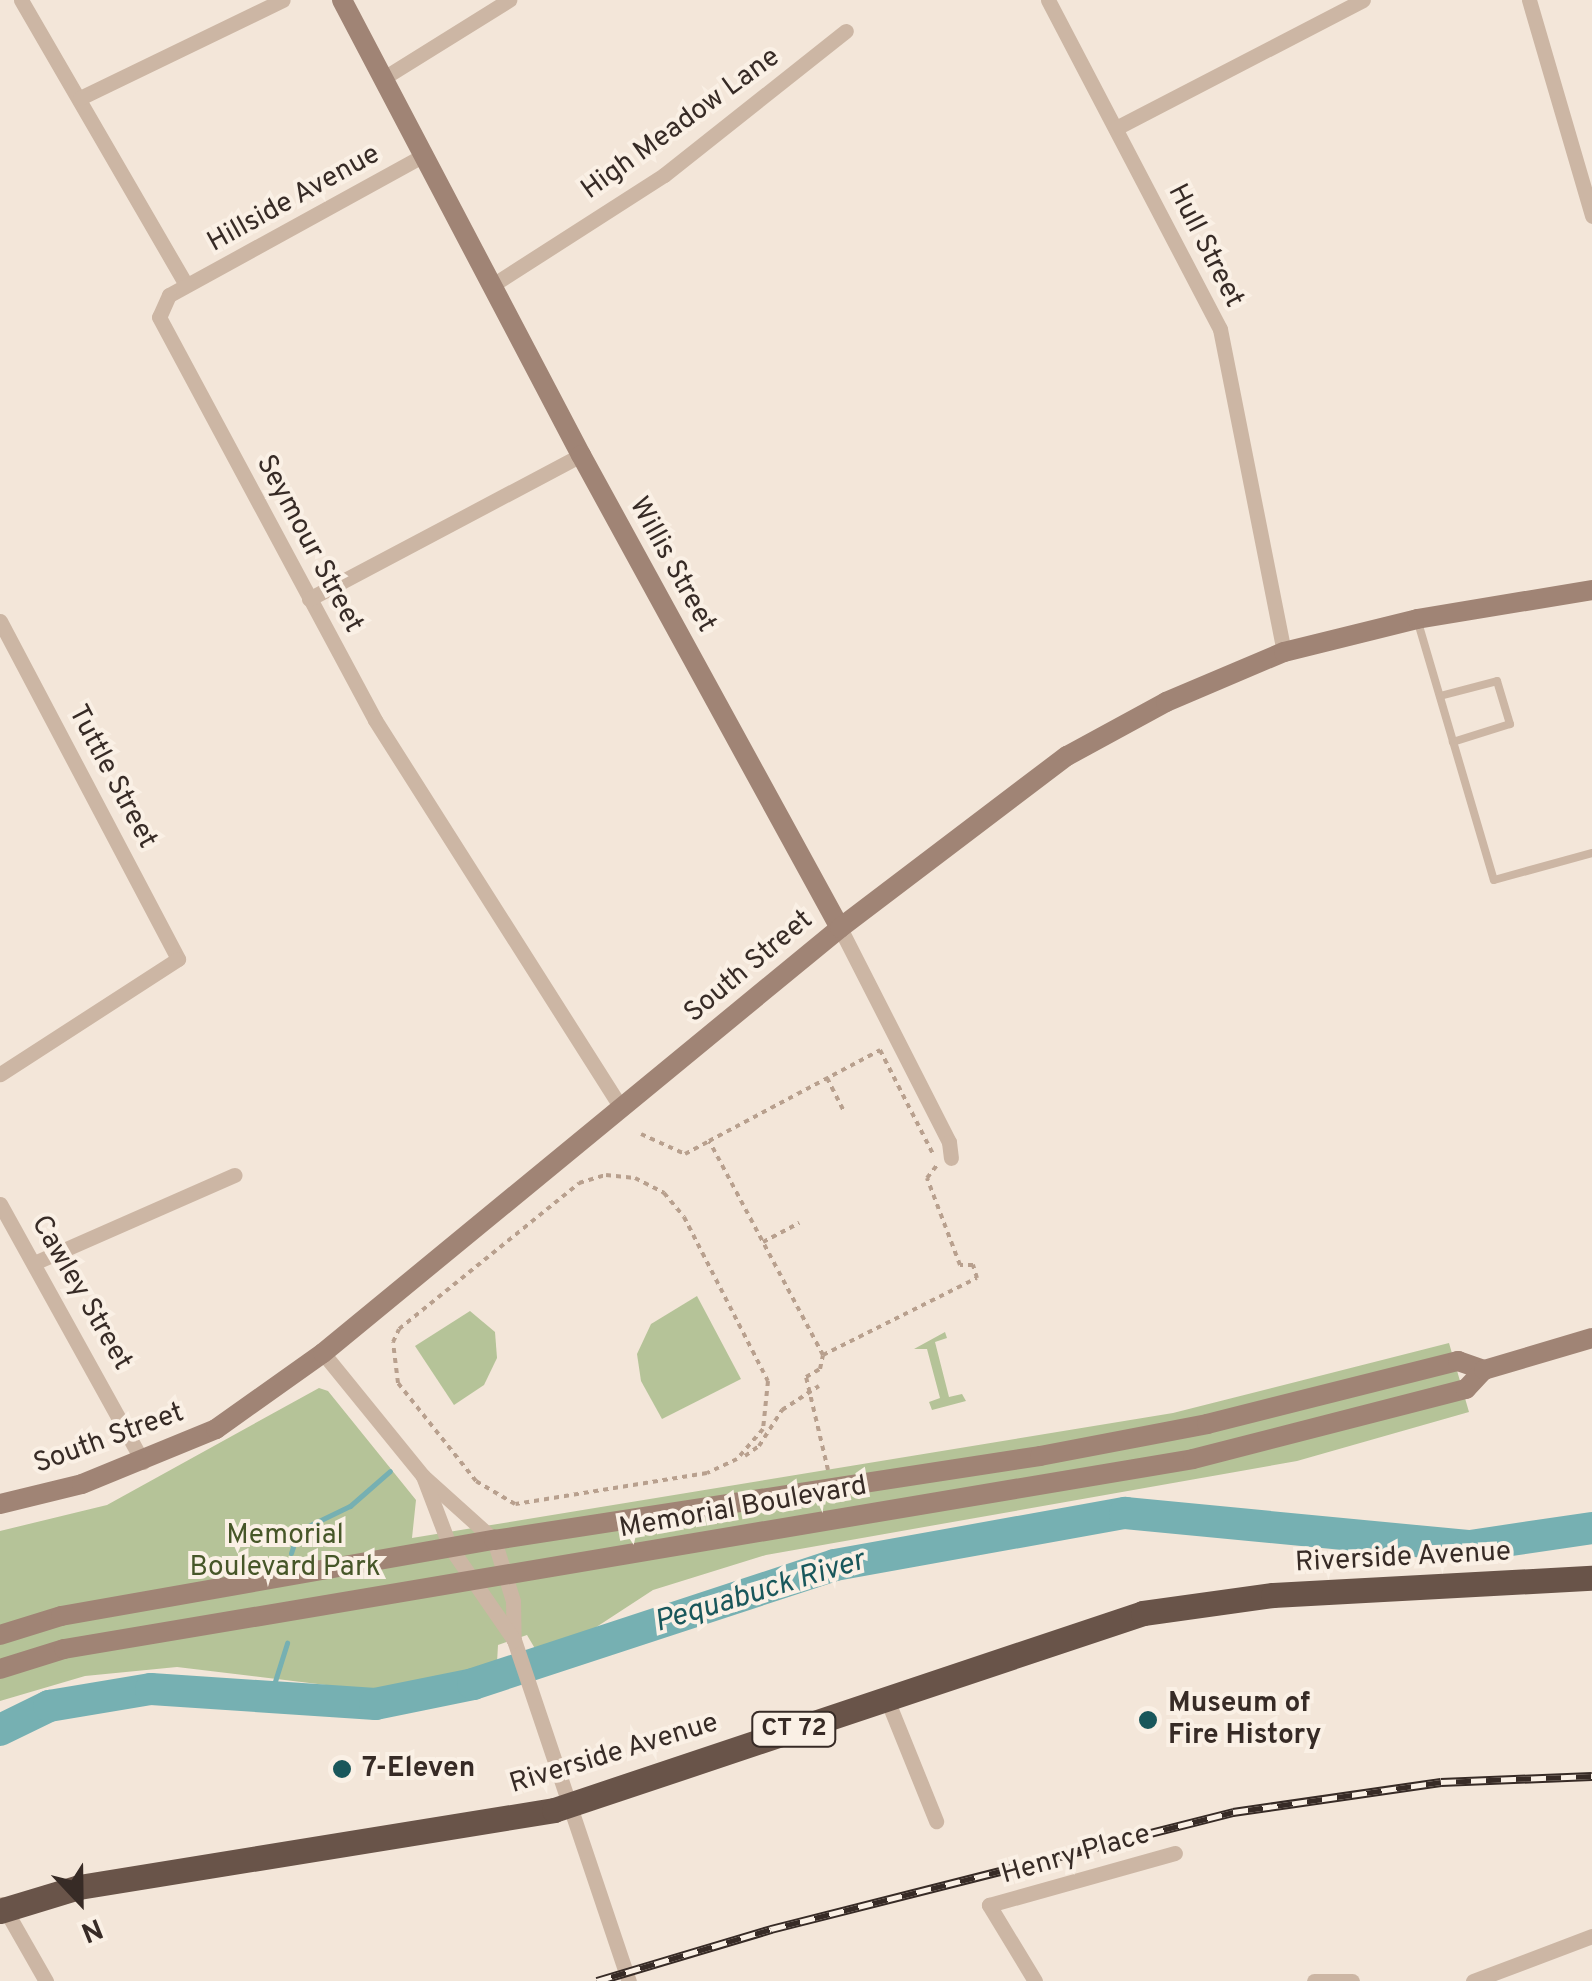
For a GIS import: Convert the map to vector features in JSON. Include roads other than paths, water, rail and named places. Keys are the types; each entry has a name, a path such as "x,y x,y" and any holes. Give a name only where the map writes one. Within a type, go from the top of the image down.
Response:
{"highway":[{"name":"Riverside Avenue","path":"2,1907 79,1887 572,1804 1143,1613 1273,1595 1592,1578"}],"main road":[{"name":"Willis Street","path":"342,0 580,456 840,928"},
{"name":"South Street","path":"0,1504 143,1462 216,1429 324,1353 840,928 1068,756 1166,702 1284,652 1417,619 1592,590"},
{"name":"Memorial Boulevard","path":"0,1669 64,1649 1193,1459 1466,1388 1484,1370 1592,1338"},
{"name":"Memorial Boulevard","path":"0,1635 61,1616 494,1540 1040,1456 1207,1424 1458,1361 1484,1370"}],"street":[{"path":"21,0 186,286"},
{"path":"80,98 284,0"},
{"path":"382,79 509,0"},
{"name":"Hull Street","path":"1048,0 1220,329 1284,652"},
{"path":"1116,128 1363,0"},
{"path":"1529,0 1592,216"},
{"name":"High Meadow Lane","path":"491,286 664,175 846,31"},
{"name":"Hillside Avenue","path":"186,286 424,155"},
{"name":"Seymour Street","path":"186,286 158,307 159,317 375,720 622,1109"},
{"path":"309,600 580,456"},
{"name":"Tuttle Street","path":"0,1074 178,958 1,624"},
{"name":"Willis Street","path":"840,928 949,1142 951,1158"},
{"path":"34,1263 234,1174"},
{"name":"Cawley Street","path":"0,1204 143,1462"},
{"path":"324,1353 422,1476 494,1540 507,1576 514,1640 629,1981"},
{"path":"422,1476 450,1548 514,1640"},
{"path":"886,1697 936,1821"},
{"name":"Henry Place","path":"1035,1981 989,1905 1176,1852"},
{"path":"2,1907 46,1981"},
{"path":"1474,1981 1592,1936"},
{"path":"1314,1981 1352,1981"}],"lane":[{"path":"1417,619 1494,880 1592,852"},
{"path":"1440,696 1497,681 1510,724 1454,742"}],"waterway":[{"path":"291,1553 298,1531 350,1506 390,1471"},
{"name":"Pequabuck River","path":"0,1730 49,1706 151,1689 375,1704 473,1684 835,1565 1125,1513 1470,1546 1592,1528"},
{"path":"270,1697 287,1643"}],"railway":[{"path":"597,1981 771,1929 1233,1812 1441,1782 1592,1776"}],"place":[{"name":"Museum of Fire History","path":"1148,1720"},
{"name":"7-Eleven","path":"342,1769"}],"park label":[{"name":"Memorial Boulevard Park","path":"285,1552"}]}
